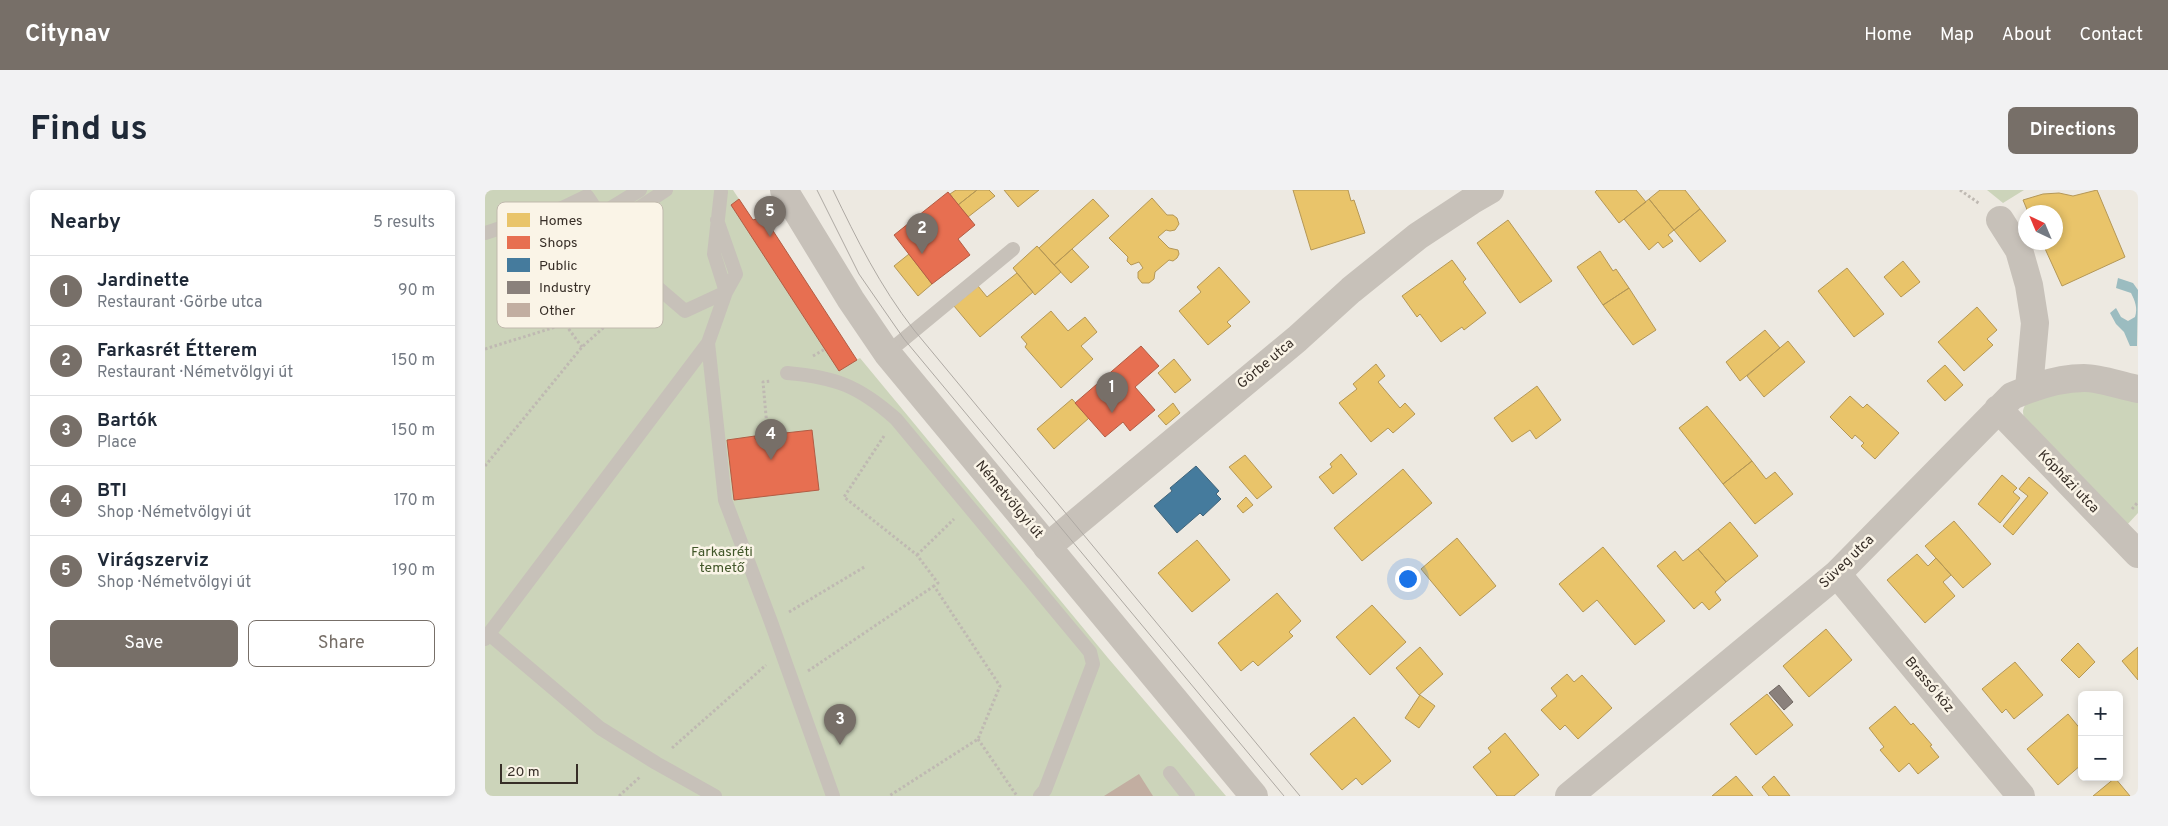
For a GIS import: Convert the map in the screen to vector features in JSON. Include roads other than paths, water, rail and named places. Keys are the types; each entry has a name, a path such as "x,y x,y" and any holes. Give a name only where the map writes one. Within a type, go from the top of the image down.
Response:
{"street":[{"name":"Görbe utca","path":"1047,547 1297,339 1351,290 1418,236 1490,190"},
{"name":"Németvölgyi út","path":"786,191 851,300 887,353 1253,796"},
{"path":"2000,220 2019,250 2029,286 2035,323 2029,388"},
{"name":"Süveg utca","path":"1569,796 1837,574 2012,396 2029,388 2050,382 2085,378 2138,389"},
{"name":"Kópházi utca","path":"1998,409 2138,554"},
{"name":"Brassó köz","path":"1837,574 2021,796"}],"lane":[{"path":"620,202 640,190"},
{"path":"648,202 666,190"},
{"path":"715,796 656,763 600,728 487,637 708,344 726,292 714,254 718,191"},
{"path":"570,202 583,192 591,202"},
{"path":"485,233 497,229"},
{"path":"887,353 1013,249"},
{"path":"663,292 685,311 726,292"},
{"path":"708,344 725,500 833,796"},
{"path":"787,373 820,376 845,384 877,402 896,419 967,507 1090,652 1093,664 1045,790 1040,796"},
{"path":"1170,773 1188,796"}],"water":[{"path":"2118,278 2133,283 2138,290 2137,346 2130,346 2124,332 2116,324 2110,313 2116,308 2121,317 2128,321 2135,317 2136,314 2136,305 2131,293 2116,288"}],"tram line":[{"path":"817,190 859,274 904,339 1284,796"},
{"path":"833,190 860,245 880,280 914,330 1300,796"}],"place":[{"name":"Virágszerviz","path":"770,237"},
{"name":"Farkasrét Étterem","path":"922,254"},
{"name":"Jardinette","path":"1112,413"},
{"name":"BTI","path":"771,460"},
{"name":"Bartók","path":"840,745"}],"park label":[{"name":"Farkasréti temető","path":"722,560"}]}
